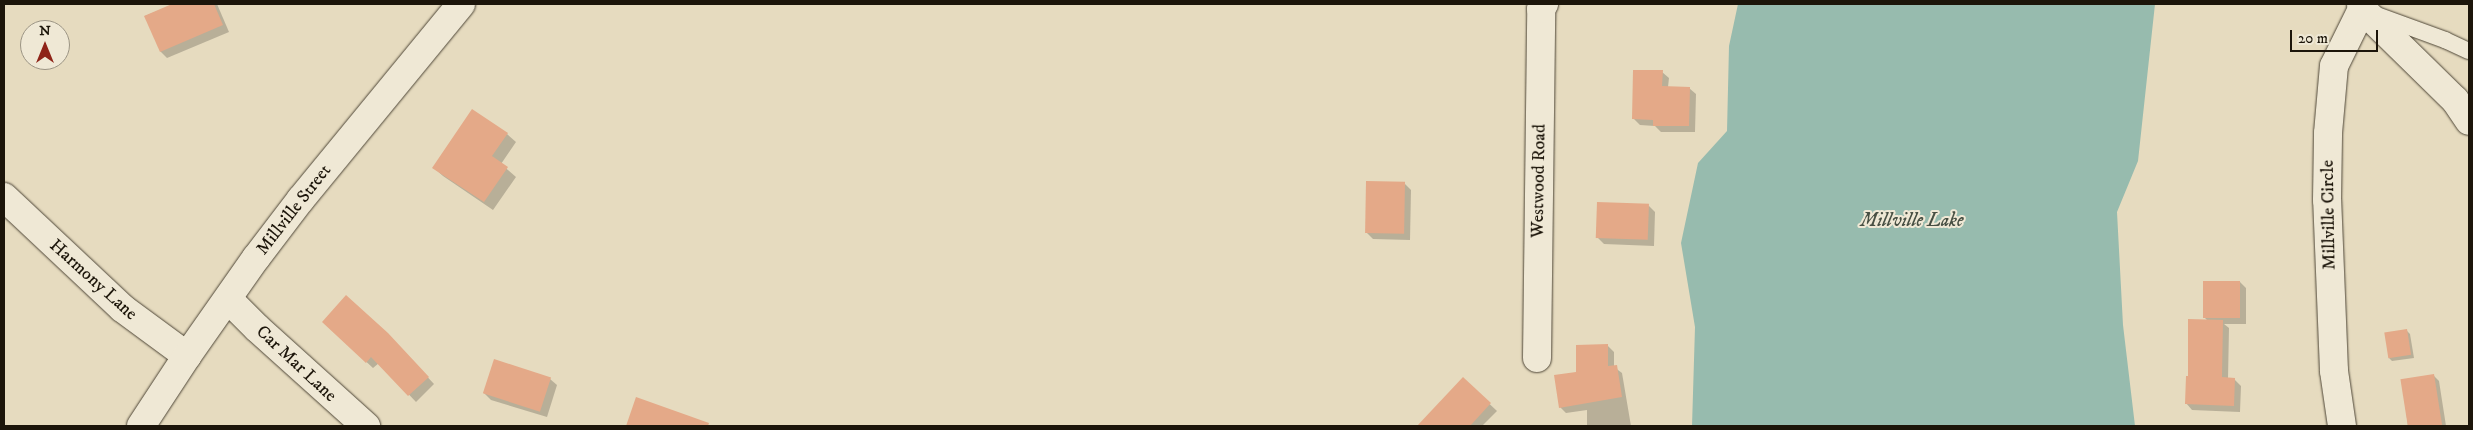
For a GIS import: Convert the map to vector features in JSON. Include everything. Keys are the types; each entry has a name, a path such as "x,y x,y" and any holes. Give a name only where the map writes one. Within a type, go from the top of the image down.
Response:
{"street":[{"name":"Millville Street","path":"141,426 187,356 301,199 461,4"},
{"name":"Westwood Road","path":"1537,358 1541,9 1544,4"},
{"path":"2361,7 2455,100 2469,121"},
{"name":"Millville Circle","path":"2342,426 2334,371 2327,200 2328,133 2334,66 2361,7"},
{"name":"Harmony Lane","path":"4,197 122,308 187,356"},
{"name":"Car Mar Lane","path":"228,299 257,328 366,426"}],"lane":[{"path":"2361,7 2469,51"}],"water":[{"name":"Millville Lake","path":"1738,4 2155,4 2138,161 2117,212 2123,325 2135,426 1692,426 1695,327 1681,243 1698,163 1727,131 1729,46"}],"building":[{"path":"172,4 214,4 223,25 160,52 144,16"},
{"path":"1633,70 1663,70 1662,86 1690,87 1689,126 1653,126 1653,120 1632,119"},
{"path":"472,109 508,133 492,156 508,167 484,202 432,168"},
{"path":"1366,181 1405,182 1404,234 1365,233"},
{"path":"1597,202 1649,204 1648,240 1596,238"},
{"path":"2203,281 2240,281 2240,318 2203,318"},
{"path":"346,295 388,333 429,377 408,396 371,357 366,363 322,322"},
{"path":"2188,319 2223,320 2222,377 2235,378 2234,406 2185,404 2186,376 2188,376"},
{"path":"2407,329 2411,355 2388,358 2384,333"},
{"path":"1608,344 1608,366 1617,365 1622,397 1559,408 1554,375 1576,372 1576,345"},
{"path":"494,359 551,378 540,412 483,393"},
{"path":"2434,374 2442,426 2408,426 2400,379"},
{"path":"1463,377 1491,403 1470,426 1417,426"},
{"path":"636,397 709,423 708,426 626,426"}]}
